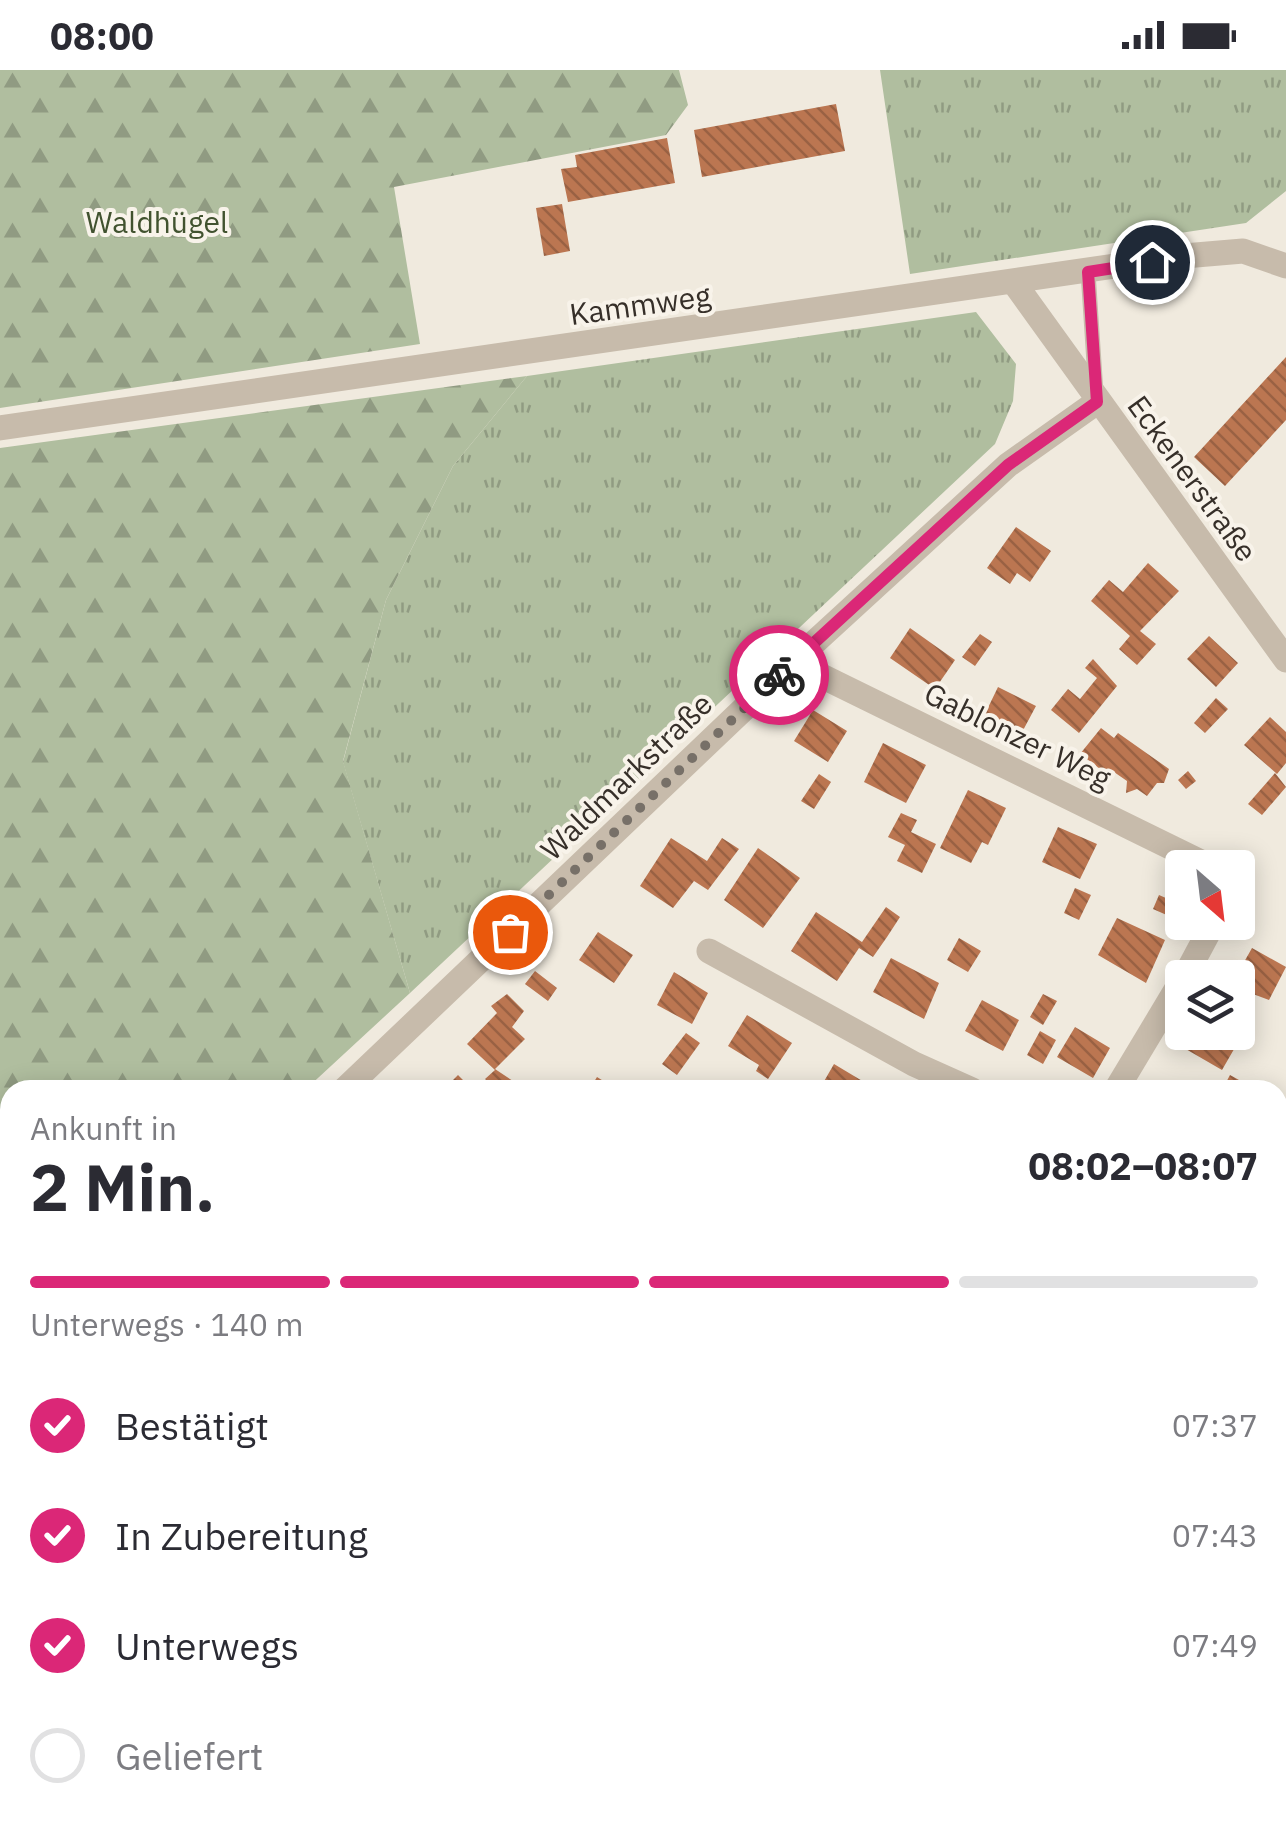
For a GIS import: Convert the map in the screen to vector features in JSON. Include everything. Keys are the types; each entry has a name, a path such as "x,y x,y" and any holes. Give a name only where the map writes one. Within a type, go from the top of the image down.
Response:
{"street":[{"name":"Kammweg","path":"0,428 1242,251 1286,266"},
{"name":"Eckenerstraße","path":"1015,284 1286,660"},
{"name":"Waldmarkstraße","path":"354,1080 793,662 1008,465 1097,402"},
{"name":"Gablonzer Weg","path":"793,662 1176,850"},
{"path":"709,951 950,1080"},
{"path":"1122,1080 1165,1009"}],"lane":[{"path":"1088,272 1097,402"}],"green space":[{"name":"Waldhügel","path":"0,70 679,70 688,105 666,135 394,187 420,344 0,408"},
{"path":"880,70 1286,70 1286,191 1246,223 910,274"},
{"path":"976,312 1016,364 1013,401 995,444 410,993 343,762 386,600 453,466 527,376"},
{"path":"527,376 453,466 386,600 343,761 410,993 316,1080 0,1080 0,448"}],"building":[{"path":"836,104 845,151 702,177 694,130"},
{"path":"667,138 675,183 568,202 561,169 577,167 575,155"},
{"path":"562,204 570,251 544,256 536,208"},
{"path":"1286,357 1286,420 1225,486 1194,457"},
{"path":"1016,527 1051,551 1030,582 1017,573 1010,584 987,568"},
{"path":"1148,563 1179,591 1140,631 1156,644 1137,665 1119,649 1130,636 1091,601 1109,580 1123,592"},
{"path":"910,628 955,660 935,689 890,658"},
{"path":"980,634 992,642 975,666 962,657"},
{"path":"1209,636 1238,663 1216,687 1187,659"},
{"path":"1093,659 1117,686 1079,733 1051,710 1068,689 1080,699 1097,678 1085,668"},
{"path":"998,687 1036,706 1020,736 983,718"},
{"path":"1216,698 1228,709 1205,733 1194,723"},
{"path":"813,710 847,731 828,762 794,741"},
{"path":"1270,717 1286,732 1286,763 1277,774 1244,745"},
{"path":"1101,728 1114,738 1118,733 1169,769 1164,783 1157,783 1147,796 1137,789 1126,793 1127,781 1114,772 1111,777 1080,754"},
{"path":"883,743 926,765 906,803 864,782"},
{"path":"1188,771 1196,781 1186,789 1178,780"},
{"path":"1275,773 1286,787 1262,815 1248,804"},
{"path":"819,774 831,782 814,809 801,801"},
{"path":"968,790 1006,808 988,845 982,842 971,863 940,848"},
{"path":"901,813 917,820 911,832 936,844 922,873 897,861 905,845 888,837"},
{"path":"1058,827 1097,844 1080,879 1042,862"},
{"path":"671,838 707,861 722,838 739,849 708,890 694,881 673,908 640,886"},
{"path":"758,848 800,878 763,928 724,900"},
{"path":"1075,888 1091,895 1079,920 1064,913"},
{"path":"1159,895 1165,898 1165,914 1153,909"},
{"path":"886,907 900,917 887,937 873,957 859,948 837,981 791,951 816,912 862,942"},
{"path":"1117,918 1165,940 1146,983 1098,955"},
{"path":"598,932 633,955 614,983 579,960"},
{"path":"959,938 981,951 968,972 947,960"},
{"path":"1252,948 1286,967 1269,1000 1255,995 1255,960 1245,960"},
{"path":"891,958 939,983 924,1019 873,992"},
{"path":"535,971 557,988 548,1001 525,984"},
{"path":"674,972 708,993 692,1024 657,1005"},
{"path":"507,994 524,1011 512,1027 525,1039 495,1069 512,1080 486,1080 495,1070 467,1044 497,1013 491,1006"},
{"path":"1043,994 1057,1001 1043,1025 1030,1017"},
{"path":"982,1000 1019,1020 1003,1051 965,1031"},
{"path":"747,1015 792,1043 768,1079 756,1071 759,1065 728,1046"},
{"path":"1075,1027 1110,1048 1093,1078 1057,1057"},
{"path":"1040,1031 1056,1040 1043,1064 1027,1055"},
{"path":"686,1033 700,1043 677,1075 662,1064"},
{"path":"1187,1050 1234,1050 1222,1070"},
{"path":"834,1064 861,1080 825,1080"}],"way so far":[{"path":"510,932 779,675"}],"route":[{"path":"779,675 1008,465 1097,402 1088,272 1152,262"}]}
